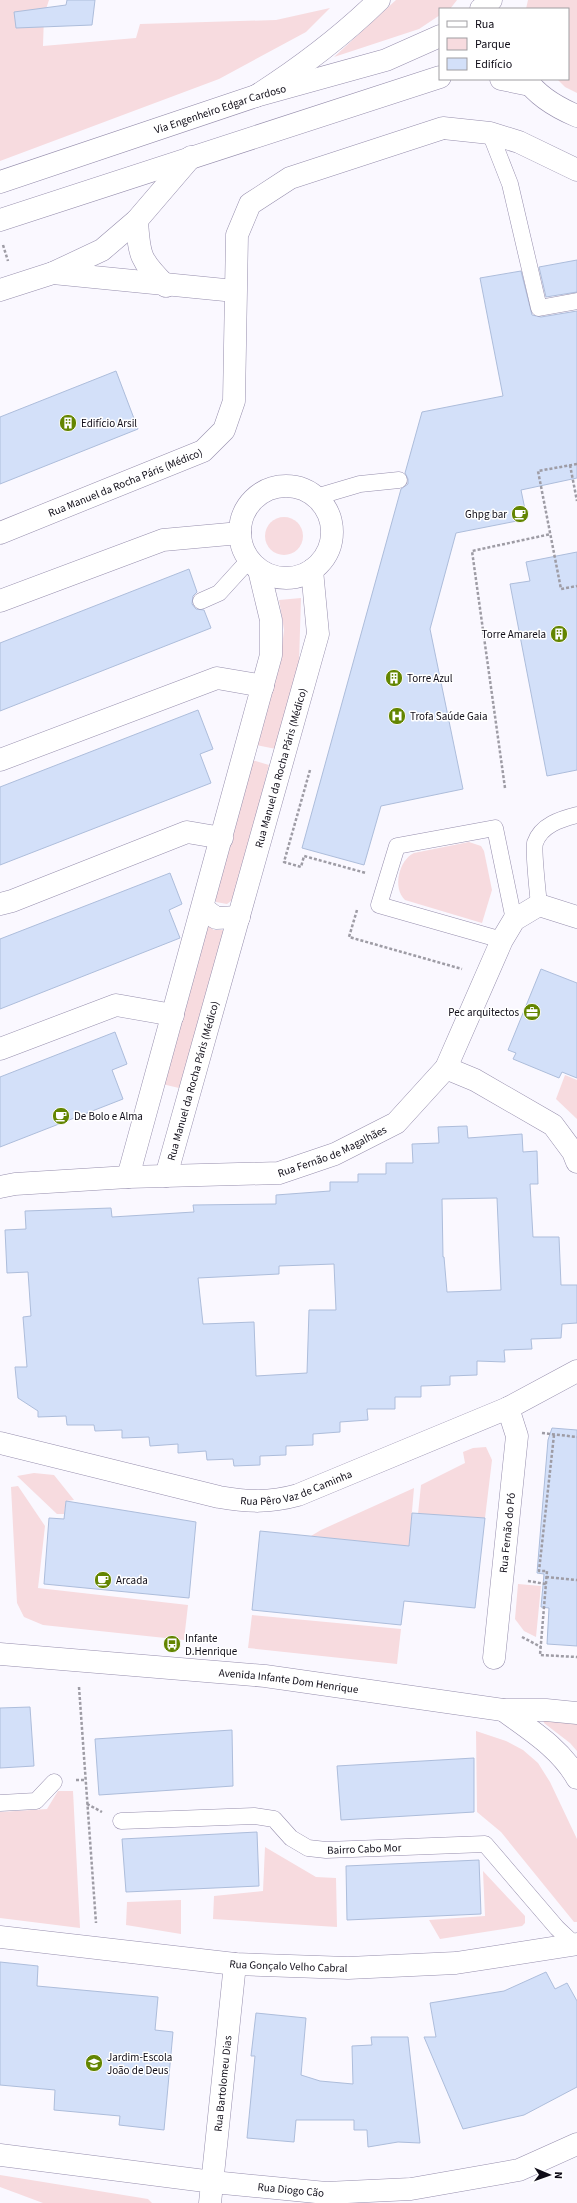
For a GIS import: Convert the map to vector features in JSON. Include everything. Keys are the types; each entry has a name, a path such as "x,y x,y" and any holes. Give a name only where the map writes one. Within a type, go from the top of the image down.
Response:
{"main road":[{"path":"256,96 297,70 358,20 379,0"},
{"path":"482,8 491,0"},
{"name":"Via Engenheiro Edgar Cardoso","path":"0,182 256,96 386,60 439,36"},
{"path":"0,220 439,77"},
{"path":"510,80 528,82 556,107 577,116"},
{"name":"Rua Manuel da Rocha Páris (Médico)","path":"0,533 203,452 224,430 234,401 237,235 250,204 290,178 443,128 490,132 519,142 577,170"},
{"path":"0,290 53,273 102,250 137,220 191,157"},
{"path":"137,220 138,244 145,264 166,286"},
{"path":"53,273 235,292"},
{"path":"128,1177 222,838 271,654 272,620 254,565 242,547 240,533 242,518 249,504 260,494 274,488 289,486 304,490 316,498 326,509 331,522 332,535 329,549 322,561 312,570 300,576 286,579 272,576 254,565"},
{"path":"0,601 163,540 240,533"},
{"name":"Rua Manuel da Rocha Páris (Médico)","path":"166,1176 318,634 312,570"},
{"path":"0,760 217,678 263,686"},
{"path":"0,904 12,901 187,832 222,838"},
{"path":"539,905 577,917"},
{"name":"Rua Fernão de Magalhães","path":"0,1187 15,1184 128,1177 279,1173 335,1154 396,1123 446,1068 502,940 514,920 539,905"},
{"path":"202,908 216,918 239,917"},
{"path":"0,1049 116,1004 173,1015"},
{"path":"446,1068 475,1080 553,1125 573,1152 577,1162"},
{"name":"Rua Pêro Vaz de Caminha","path":"0,1443 219,1497 246,1502 274,1502 298,1495 508,1408 577,1371"},
{"name":"Rua Fernão do Pó","path":"494,1658 517,1436 508,1408"},
{"name":"Avenida Infante Dom Henrique","path":"0,1654 265,1676 502,1710 546,1710 577,1713"},
{"path":"502,1710 545,1741 569,1765 577,1778"},
{"name":"Rua Gonçalo Velho Cabral","path":"0,1937 235,1964 348,1968 456,1963 575,1944"},
{"name":"Rua Bartolomeu Dias","path":"210,2203 235,1964"},
{"name":"Rua Diogo Cão","path":"0,2155 213,2182 326,2193 411,2189 519,2170 577,2144"}],"lane":[{"path":"490,132 510,184 539,308 577,301"},
{"path":"316,498 360,484 399,480"},
{"path":"201,601 219,593 254,565"},
{"path":"539,905 535,844 545,828 564,818 577,815"},
{"path":"502,940 379,904 397,846 496,828 514,920"},
{"path":"0,1803 36,1801 54,1782"},
{"name":"Bairro Cabo Mor","path":"121,1820 254,1816 274,1819 291,1838 308,1848 326,1850 485,1844 557,1928 575,1944"}],"path":[{"path":"2,242 9,264"},
{"path":"577,464 538,471 561,589 577,586"},
{"path":"570,465 577,501"},
{"path":"505,788 472,551 551,534"},
{"path":"310,770 284,862 301,866 304,856 367,874 365,881"},
{"path":"357,909 349,937 462,969"},
{"path":"549,1434 577,1437"},
{"path":"554,1435 539,1570 547,1571 540,1655 577,1657"},
{"path":"546,1577 577,1580"},
{"path":"77,1660 98,1949"}],"green space":[{"path":"0,0 49,0 44,15 43,46 136,38 140,24 276,20 330,8 306,32 219,79 0,161"},
{"path":"396,0 457,0 451,8 439,8 439,16 419,29 334,57"},
{"path":"528,0 577,0 577,93 565,87 558,80 569,80 569,8 526,8"},
{"path":"284,517 297,523 303,536 297,549 284,555 271,549 265,536 271,523"},
{"path":"301,598 299,662 276,749 256,745 281,655 284,630 279,600"},
{"path":"252,760 269,765 235,898 227,904 216,902 215,896"},
{"path":"469,842 481,846 484,851 492,890 482,923 405,900 401,895 398,882 401,868 409,857 414,853"},
{"path":"206,924 214,930 226,930 179,1088 162,1084"},
{"path":"565,1075 577,1080 577,1119 556,1099"},
{"path":"486,1447 492,1460 485,1518 418,1514 421,1485 465,1463 463,1452 473,1448"},
{"path":"34,1473 54,1475 74,1500 66,1501 64,1514 57,1514 17,1476"},
{"path":"18,1486 45,1526 38,1588 188,1605 184,1640 43,1625 24,1617 17,1603 11,1487"},
{"path":"414,1488 409,1546 311,1536 321,1530"},
{"path":"518,1584 541,1586 536,1637 524,1631 515,1619"},
{"path":"252,1615 401,1629 397,1664 248,1648"},
{"path":"543,1719 577,1723 577,1751 570,1743 544,1723"},
{"path":"476,1731 506,1741 523,1750 538,1763 550,1782 577,1839 577,1922 574,1922 501,1832 477,1812"},
{"path":"58,1791 73,1791 80,1928 0,1918 0,1812 47,1809"},
{"path":"265,1847 316,1877 336,1878 337,1927 213,1919 214,1896 263,1891"},
{"path":"483,1871 525,1916 525,1923 522,1926 440,1939 429,1920 485,1916"},
{"path":"181,1900 181,1934 126,1925 127,1902"},
{"path":"0,2175 148,2199 152,2203 43,2203 0,2187"}],"building":[{"path":"67,0 95,0 92,25 16,28 14,12 66,5"},
{"path":"577,260 577,292 546,297 539,267"},
{"path":"521,271 532,315 541,317 577,311 577,478 521,490 527,519 456,533 430,629 463,789 381,806 364,865 302,848 401,489 408,484 408,479 405,473 422,412 503,396 480,278"},
{"name":"Edifício Arsil","path":"116,371 138,429 0,484 0,417"},
{"name":"Torre Amarela","path":"577,552 577,770 547,776 510,584 530,581 526,562"},
{"path":"189,569 197,592 193,596 192,604 196,609 204,610 211,628 0,711 0,643"},
{"path":"198,710 213,749 200,754 211,783 0,865 0,787"},
{"path":"170,873 182,904 169,910 180,938 0,1009 0,939"},
{"path":"541,969 577,983 577,1078 562,1072 559,1078 513,1059 516,1053 508,1050"},
{"path":"115,1032 127,1064 112,1070 123,1099 0,1147 0,1077"},
{"path":"467,1126 468,1138 522,1134 523,1152 537,1151 538,1184 530,1184 533,1237 559,1237 561,1285 577,1285 577,1323 562,1324 561,1338 531,1339 532,1349 504,1350 505,1362 477,1361 477,1375 450,1376 450,1385 421,1386 421,1397 395,1397 395,1409 367,1409 368,1420 340,1422 340,1432 313,1434 313,1445 286,1446 286,1455 260,1456 260,1465 234,1466 233,1459 207,1460 206,1451 178,1453 178,1444 150,1446 149,1437 122,1438 122,1430 95,1431 94,1425 67,1425 66,1416 38,1417 38,1411 18,1398 15,1367 27,1367 23,1317 31,1316 28,1272 7,1273 5,1230 26,1229 25,1211 111,1208 112,1217 194,1212 193,1205 276,1204 276,1195 330,1191 330,1182 358,1182 358,1174 386,1174 386,1163 413,1163 412,1144 439,1143 438,1127","holes":["497,1198 501,1290 447,1292 443,1257 442,1199","334,1264 336,1310 309,1310 307,1373 256,1376 254,1322 203,1324 198,1278 279,1274 279,1266"]},
{"path":"552,1428 577,1430 577,1646 547,1644 549,1608 541,1607 544,1574 537,1573 548,1440"},
{"path":"66,1501 196,1522 189,1598 44,1584 49,1518 64,1519"},
{"path":"412,1513 485,1518 475,1608 404,1601 401,1625 252,1610 260,1531 409,1546"},
{"path":"30,1707 34,1766 0,1768 0,1708"},
{"path":"232,1730 233,1786 99,1795 95,1739"},
{"path":"474,1758 474,1812 341,1820 337,1766"},
{"path":"257,1832 259,1886 126,1892 122,1839"},
{"path":"479,1860 481,1914 347,1920 346,1866"},
{"name":"Jardim-Escola João de Deus","path":"0,1962 38,1966 37,1986 158,1997 155,2030 173,2032 164,2130 119,2125 120,2116 54,2110 55,2090 0,2085"},
{"path":"546,1972 555,1989 567,1983 577,2001 577,2087 524,2115 463,2129 424,2037 436,2037 430,2003 504,1991"},
{"path":"256,2013 306,2018 301,2075 320,2081 353,2084 352,2046 372,2045 371,2037 408,2037 420,2143 398,2142 368,2147 367,2130 354,2130 354,2120 296,2120 294,2142 247,2138 255,2056 251,2056"}],"place":[{"name":"Edifício Arsil","path":"68,423"},
{"name":"Ghpg bar","path":"520,514"},
{"name":"Torre Amarela","path":"559,634"},
{"name":"Torre Azul","path":"394,678"},
{"name":"Trofa Saúde Gaia","path":"397,716"},
{"name":"Pec arquitectos","path":"532,1012"},
{"name":"De Bolo e Alma","path":"61,1116"},
{"name":"Arcada","path":"103,1580"},
{"name":"Infante D.Henrique","path":"172,1644"},
{"name":"Jardim-Escola João de Deus","path":"94,2063"}]}
